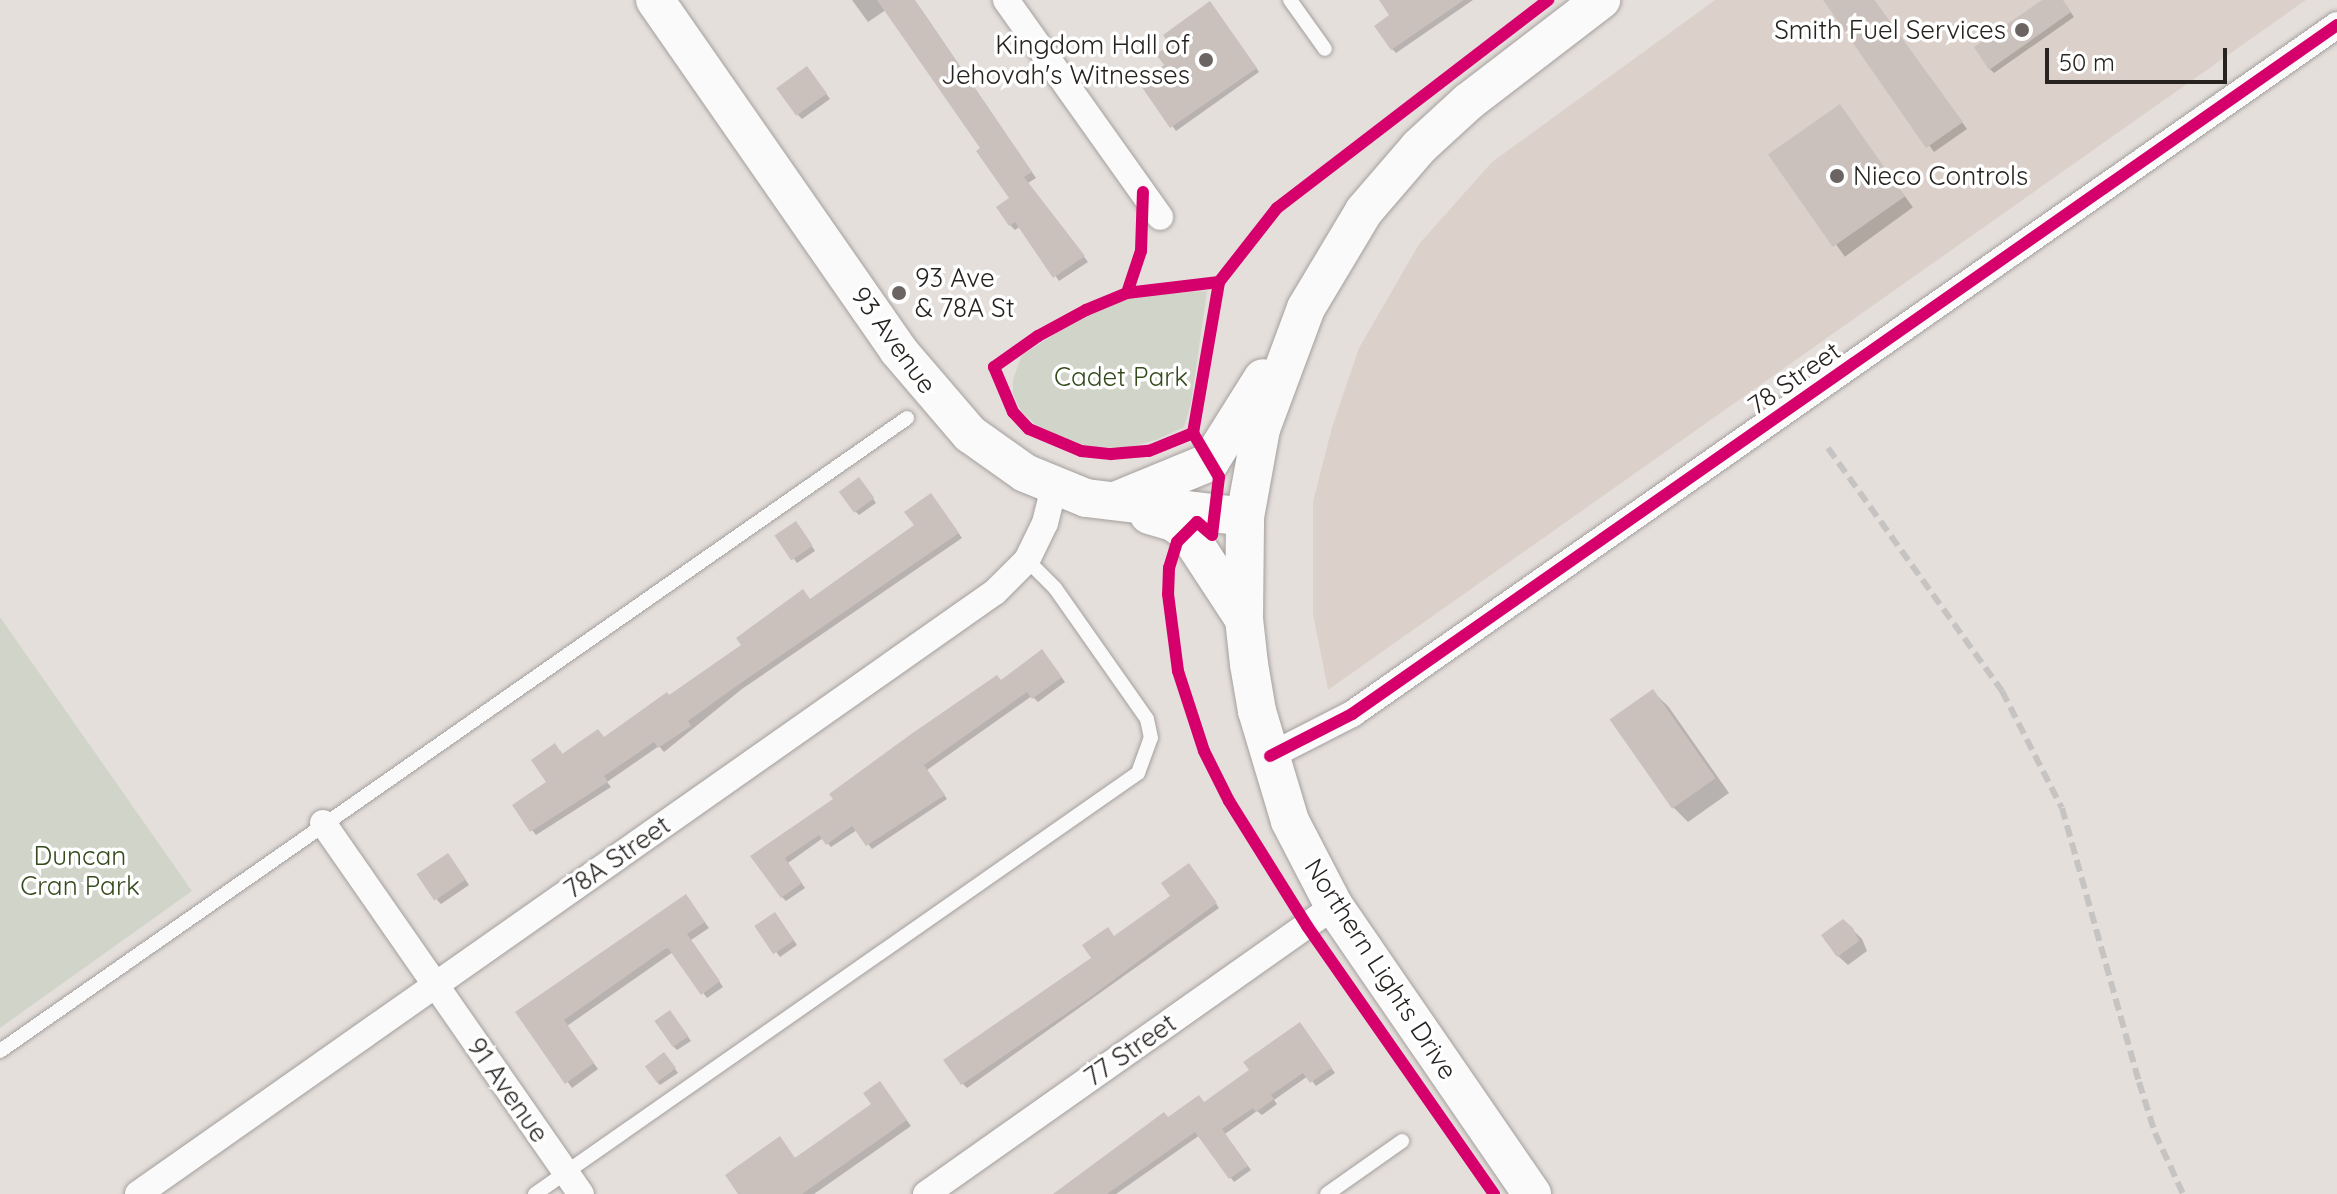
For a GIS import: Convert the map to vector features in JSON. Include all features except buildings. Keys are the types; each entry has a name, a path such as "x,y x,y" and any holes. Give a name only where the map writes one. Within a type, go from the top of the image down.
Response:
{"main road":[{"name":"93 Avenue","path":"655,0 898,350 938,401 988,449 1054,487 1112,502 1245,517"},
{"name":"Northern Lights Drive","path":"1532,1194 1334,906 1290,821 1270,756 1249,664 1244,619 1245,517 1261,429 1306,308 1364,211 1419,147 1468,102 1601,0"},
{"path":"1112,502 1210,462 1306,308"},
{"path":"1112,502 1173,522 1187,532 1244,619"}],"street":[{"path":"1006,0 1160,217"},
{"name":"78 Street","path":"1270,756 1352,714 2337,25"},
{"name":"78A Street","path":"138,1194 995,592 1027,560 1045,523 1054,487"},
{"name":"91 Avenue","path":"323,823 581,1194"},
{"name":"77 Street","path":"926,1194 1334,906"}],"lane":[{"path":"1290,0 1325,49"},
{"path":"0,1051 907,418"},
{"path":"535,1194 1138,773 1151,738 1147,719 1055,588 1027,560"},
{"path":"1327,1194 1402,1141"}],"shaded area":[{"path":"1715,0 2306,0 1328,690 1313,615 1313,502 1332,427 1359,348 1419,244 1492,162"}],"green space":[{"name":"Cadet Park","path":"1207,291 1191,403 1184,427 1156,440 1125,448 1092,447 1061,439 1038,427 1021,411 1013,394 1013,379 1022,355 1075,321 1114,302 1143,295"},
{"name":"Duncan Cran Park","path":"0,617 192,891 0,1028"}],"railway":[{"path":"1828,448 2002,691 2062,808 2139,1082 2155,1133 2183,1194"}],"cycle path":[{"path":"1219,282 1277,208 1548,0"},
{"path":"1270,756 1352,714 2337,25"},
{"path":"1127,293 1141,251 1143,192"},
{"path":"1193,433 1219,282 1127,293 1086,310 1038,336 994,367 1013,412 1029,429 1081,451 1111,454 1149,451 1193,433 1219,477 1212,535"},
{"path":"1212,535 1197,522 1177,542 1169,568 1168,594 1178,671 1204,751 1229,801 1307,926 1494,1194"}],"place":[{"name":"Smith Fuel Services","path":"2022,30"},
{"name":"Kingdom Hall of Jehovah's Witnesses","path":"1206,60"},
{"name":"Nieco Controls","path":"1837,176"},
{"name":"93 Ave & 78A St","path":"899,293"}]}
